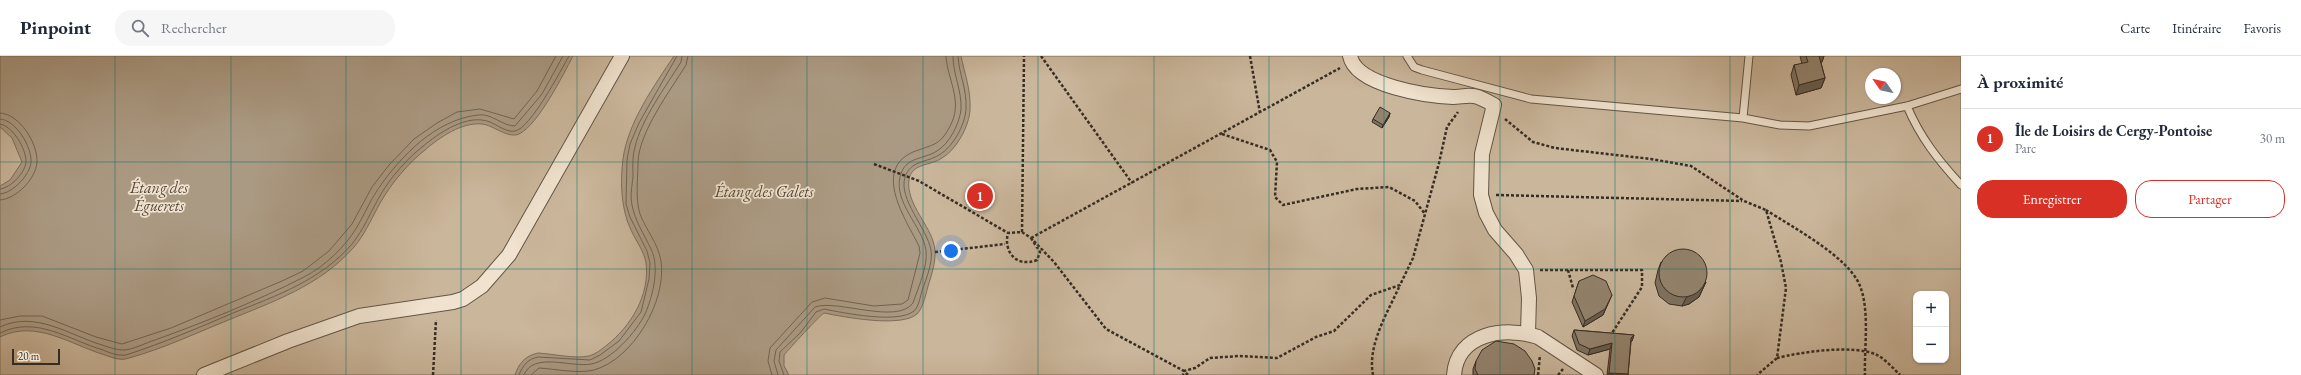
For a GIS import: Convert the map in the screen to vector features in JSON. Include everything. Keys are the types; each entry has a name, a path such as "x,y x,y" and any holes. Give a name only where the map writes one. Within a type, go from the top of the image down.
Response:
{"street":[{"path":"204,375 288,341 359,316 384,311 437,305 467,296 482,286 498,270 526,227 622,56"},
{"path":"1351,59 1370,77 1396,88 1420,93 1477,97 1494,105 1494,112 1482,154 1481,195 1486,213 1495,230 1516,254 1526,270 1529,298 1528,333"},
{"path":"1454,375 1460,356 1472,341 1486,335 1501,332 1528,333 1555,346 1596,375"}],"lane":[{"path":"1407,56 1414,67 1422,70 1532,99 1743,118 1780,125 1809,126 1907,106 1961,89"},
{"path":"1743,118 1749,56"},
{"path":"1907,106 1924,141 1938,160 1961,185"}],"path":[{"path":"1022,232 1024,56"},
{"path":"1041,56 1132,183"},
{"path":"1250,56 1260,112"},
{"path":"1031,238 1222,134 1351,59"},
{"path":"1373,375 1371,365 1374,347 1413,258 1447,127 1462,106 1477,97"},
{"path":"1494,112 1533,142 1555,148 1651,159 1691,166 1744,201 1766,210 1842,261 1860,286 1865,312 1865,375"},
{"path":"1222,134 1270,150 1277,162 1275,197 1283,205 1357,189 1389,187 1415,201 1425,215"},
{"path":"874,164 919,181 1008,233 1022,232 1031,238 1054,262 1106,329 1184,371 1188,375"},
{"path":"1481,195 1744,201"},
{"path":"1766,210 1781,262 1786,288 1777,358"},
{"path":"1008,233 1005,244 1008,253 1019,260 1031,262 1037,260 1040,252 1031,238"},
{"path":"935,252 1005,244"},
{"path":"1526,270 1642,270 1642,287 1609,337"},
{"path":"1568,270 1573,288"},
{"path":"1184,371 1195,368 1210,358 1239,356 1277,358 1316,337 1334,331 1371,295 1400,285"},
{"path":"433,375 437,305"},
{"path":"1757,375 1777,358 1804,351 1830,350 1864,352 1878,355 1900,375"},
{"path":"1183,375 1184,371"}],"shaded area":[{"path":"0,56 1961,56 1961,375 0,375"}],"water":[{"name":"Étang des Éguerets","path":"0,56 573,56 557,87 542,110 534,121 519,134 510,135 482,124 467,125 444,136 419,155 393,183 363,235 354,247 341,261 311,283 278,300 166,346 126,359 117,359 40,332 13,332 0,337 0,186 10,180 22,162 12,138 0,127"},
{"name":"Étang des Galets","path":"674,56 961,56 969,89 970,103 969,116 965,130 953,149 938,161 917,168 913,171 909,180 911,196 933,241 935,252 933,268 921,307 917,314 909,318 886,321 845,317 824,313 784,355 784,366 789,375 515,375 518,367 526,358 538,353 577,357 594,354 624,329 637,309 645,287 646,263 644,254 631,230 623,204 623,159 630,132 636,118 650,92"}],"building":[{"path":"1806,56 1819,56 1825,78 1799,85 1794,65 1808,62"},
{"path":"1380,107 1390,113 1383,125 1373,119"},
{"path":"1678,249 1688,249 1700,256 1707,268 1707,278 1700,290 1688,297 1678,297 1670,293 1663,286 1659,278 1659,268 1663,260 1670,253"},
{"path":"1593,275 1606,281 1612,295 1605,309 1585,321 1574,296 1579,281"},
{"path":"1574,330 1634,335 1631,338 1628,374 1609,373 1612,343 1590,349 1579,344"},
{"path":"1496,341 1514,344 1525,351 1532,361 1535,369 1534,375 1478,375 1475,369 1476,361 1482,350"}],"place":[{"name":"Île de Loisirs de Cergy-Pontoise","path":"980,196"}]}
